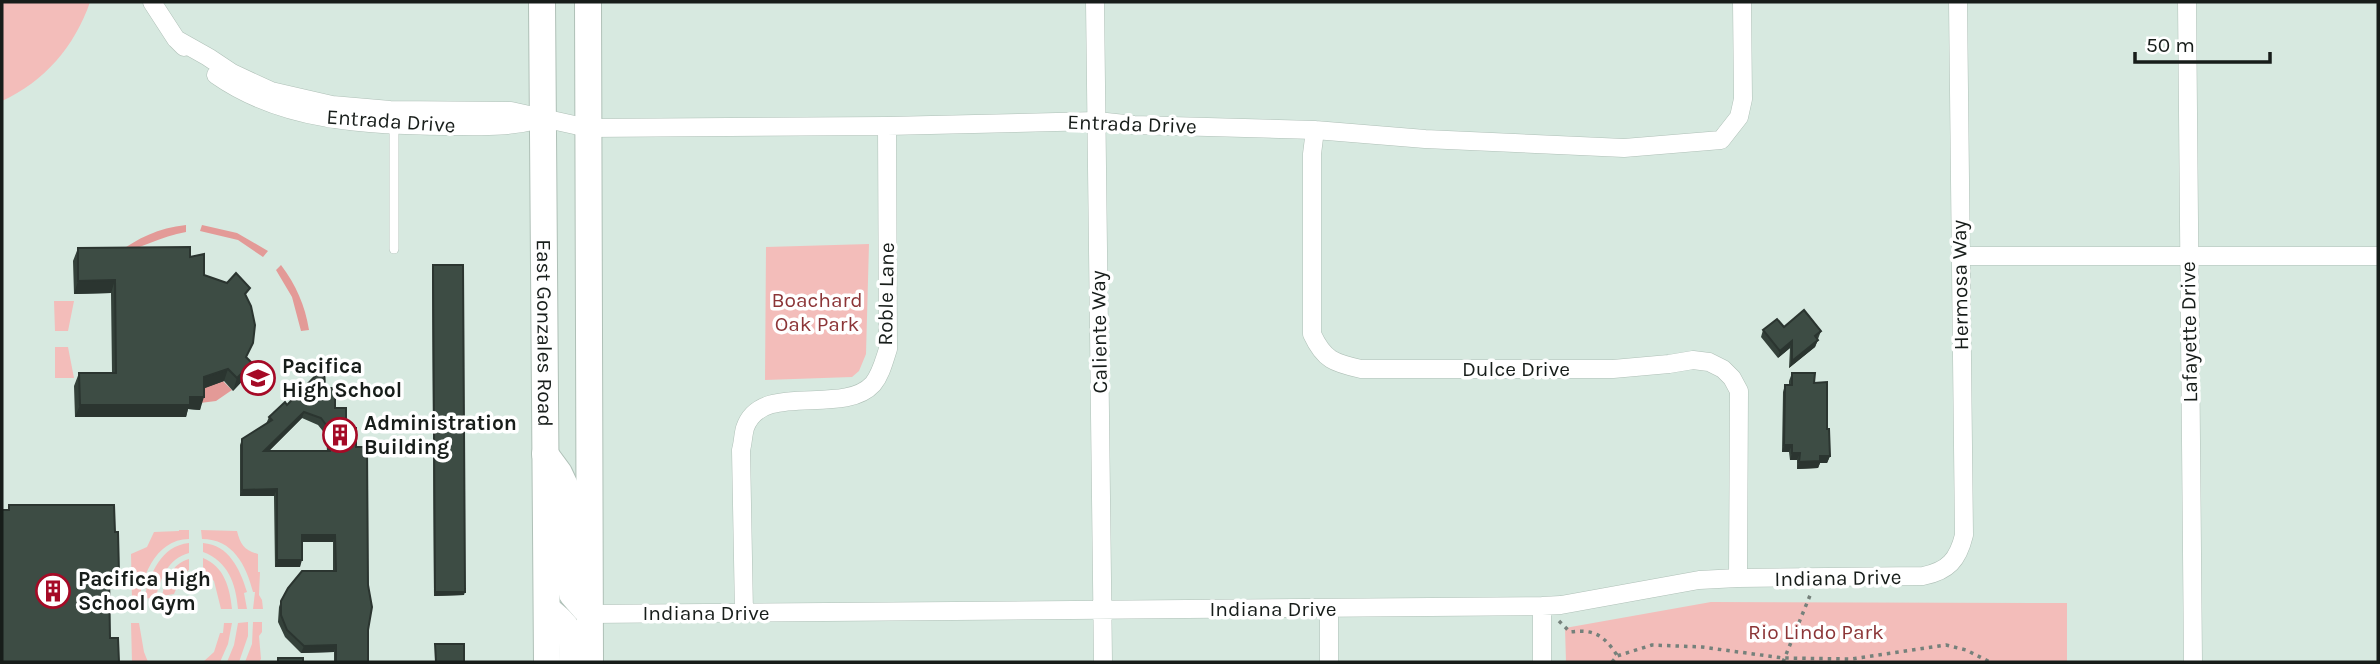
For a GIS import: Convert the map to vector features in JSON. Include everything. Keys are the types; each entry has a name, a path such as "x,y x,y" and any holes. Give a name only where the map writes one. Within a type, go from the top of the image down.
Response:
{"main road":[{"name":"East Gonzales Road","path":"542,2 547,662"},
{"name":"East Gonzales Road","path":"587,2 590,662"},
{"path":"545,454 559,472 567,490 572,594 590,614"},
{"path":"547,608 573,637 573,662"}],"street":[{"name":"Entrada Drive","path":"152,2 176,40 212,72 236,89 275,106 336,120 394,126 513,127 544,118"},
{"name":"Caliente Way","path":"1095,2 1103,662"},
{"name":"Entrada Drive","path":"176,40 232,73 271,91 332,105 390,110 511,111 588,128 887,126 1097,121 1134,125 1315,130 1425,139 1624,148 1721,140 1739,117 1743,99 1742,2"},
{"name":"Hermosa Way","path":"1951,565 1960,551 1964,535 1958,2"},
{"name":"Lafayette Drive","path":"2187,2 2193,662"},
{"name":"Roble Lane","path":"744,613 741,450 745,426 755,414 783,401 845,398 861,393 873,383 882,369 888,349 887,126"},
{"name":"Dulce Drive","path":"1315,130 1312,154 1312,334 1320,349 1334,363 1361,369 1613,369 1669,365 1693,360 1709,362 1723,369 1739,391 1738,578"},
{"path":"1960,256 2378,256"},
{"name":"Indiana Drive","path":"590,614 1542,606 1699,580 1923,576 1938,573 1951,565"},
{"path":"1542,606 1542,662"},
{"path":"1329,609 1329,662"}],"lane":[{"path":"394,126 394,249"}],"path":[{"path":"1783,660 1810,598 1814,578"},
{"path":"1542,606 1570,632 1588,629 1607,641 1618,656"},
{"path":"1612,662 1618,656 1652,645 1702,647 1783,660 1851,659 1946,645 1966,650 1990,662"}],"green space":[{"path":"2,2 90,2 76,33 56,61 31,84 2,101"},
{"name":"Boachard Oak Park","path":"869,244 866,354 859,371 852,377 765,380 766,247"},
{"path":"54,301 74,301 68,331 55,331"},
{"path":"55,347 68,347 74,378 55,378"},
{"path":"189,530 189,539 177,541 158,554 146,574 139,610 130,610 131,554 147,547 154,532"},
{"path":"201,530 237,531 244,546 258,554 259,595 263,609 253,609 255,592 236,555 222,543 202,539"},
{"path":"189,543 189,553 166,570 156,597 144,599 158,562 171,549"},
{"path":"203,543 220,548 232,560 247,592 244,593 247,609 238,609 229,574 219,561 203,552"},
{"path":"203,558 216,566 225,579 232,609 221,609 214,581 203,570"},
{"path":"189,559 189,570 182,575 174,594 162,596 171,573 178,564"},
{"name":"Rio Lindo Park","path":"1711,602 2067,603 2067,662 1566,662 1565,628"},
{"path":"248,622 248,636 239,662 227,662 234,645 238,623"},
{"path":"253,622 262,622 259,636 261,659 259,662 245,662 252,644"},
{"path":"131,623 139,623 148,662 132,662"},
{"path":"224,623 232,623 228,644 220,662 203,662 214,652 220,633 223,633"}],"shaded area":[{"path":"186,225 186,232 116,254 149,235"},
{"path":"202,225 237,233 268,251 263,257 238,240 200,231"},
{"path":"281,265 299,296 309,330 301,331 292,297 276,270"},
{"path":"222,380 232,390 216,401 200,403 200,389"}],"building":[{"path":"190,247 190,257 204,254 204,275 227,283 236,273 250,288 245,294 255,325 253,343 246,357 252,363 237,378 228,369 204,377 204,397 190,397 190,405 80,405 79,373 116,373 115,280 78,281 78,248"},
{"path":"433,265 463,265 465,592 435,592"},
{"path":"1804,310 1821,331 1815,336 1818,340 1792,361 1792,341 1780,351 1763,330 1777,319 1784,327"},
{"path":"324,367 325,388 335,388 335,408 346,408 346,428 356,428 356,447 367,447 368,585 372,607 368,630 368,662 336,662 336,645 304,646 287,630 281,615 281,601 302,571 336,571 335,535 302,535 302,560 277,560 277,489 242,490 242,439 272,420 269,417 285,402 287,405","holes":["304,412 321,418 329,429 330,451 264,451"]},
{"path":"1792,373 1815,373 1814,383 1827,382 1830,456 1820,456 1820,461 1799,462 1800,453 1792,453 1792,445 1784,445 1785,385 1792,385"},
{"name":"Pacifica High School Gym","path":"9,505 114,505 119,573 109,573 110,638 118,638 119,662 2,662 2,510 9,510"},
{"path":"435,644 464,644 464,662 436,662"},
{"path":"278,658 303,658 303,662 278,662"}],"place":[{"name":"Pacifica High School","path":"258,378"},
{"name":"Administration Building","path":"340,435"},
{"name":"Pacifica High School Gym","path":"53,591"}]}
